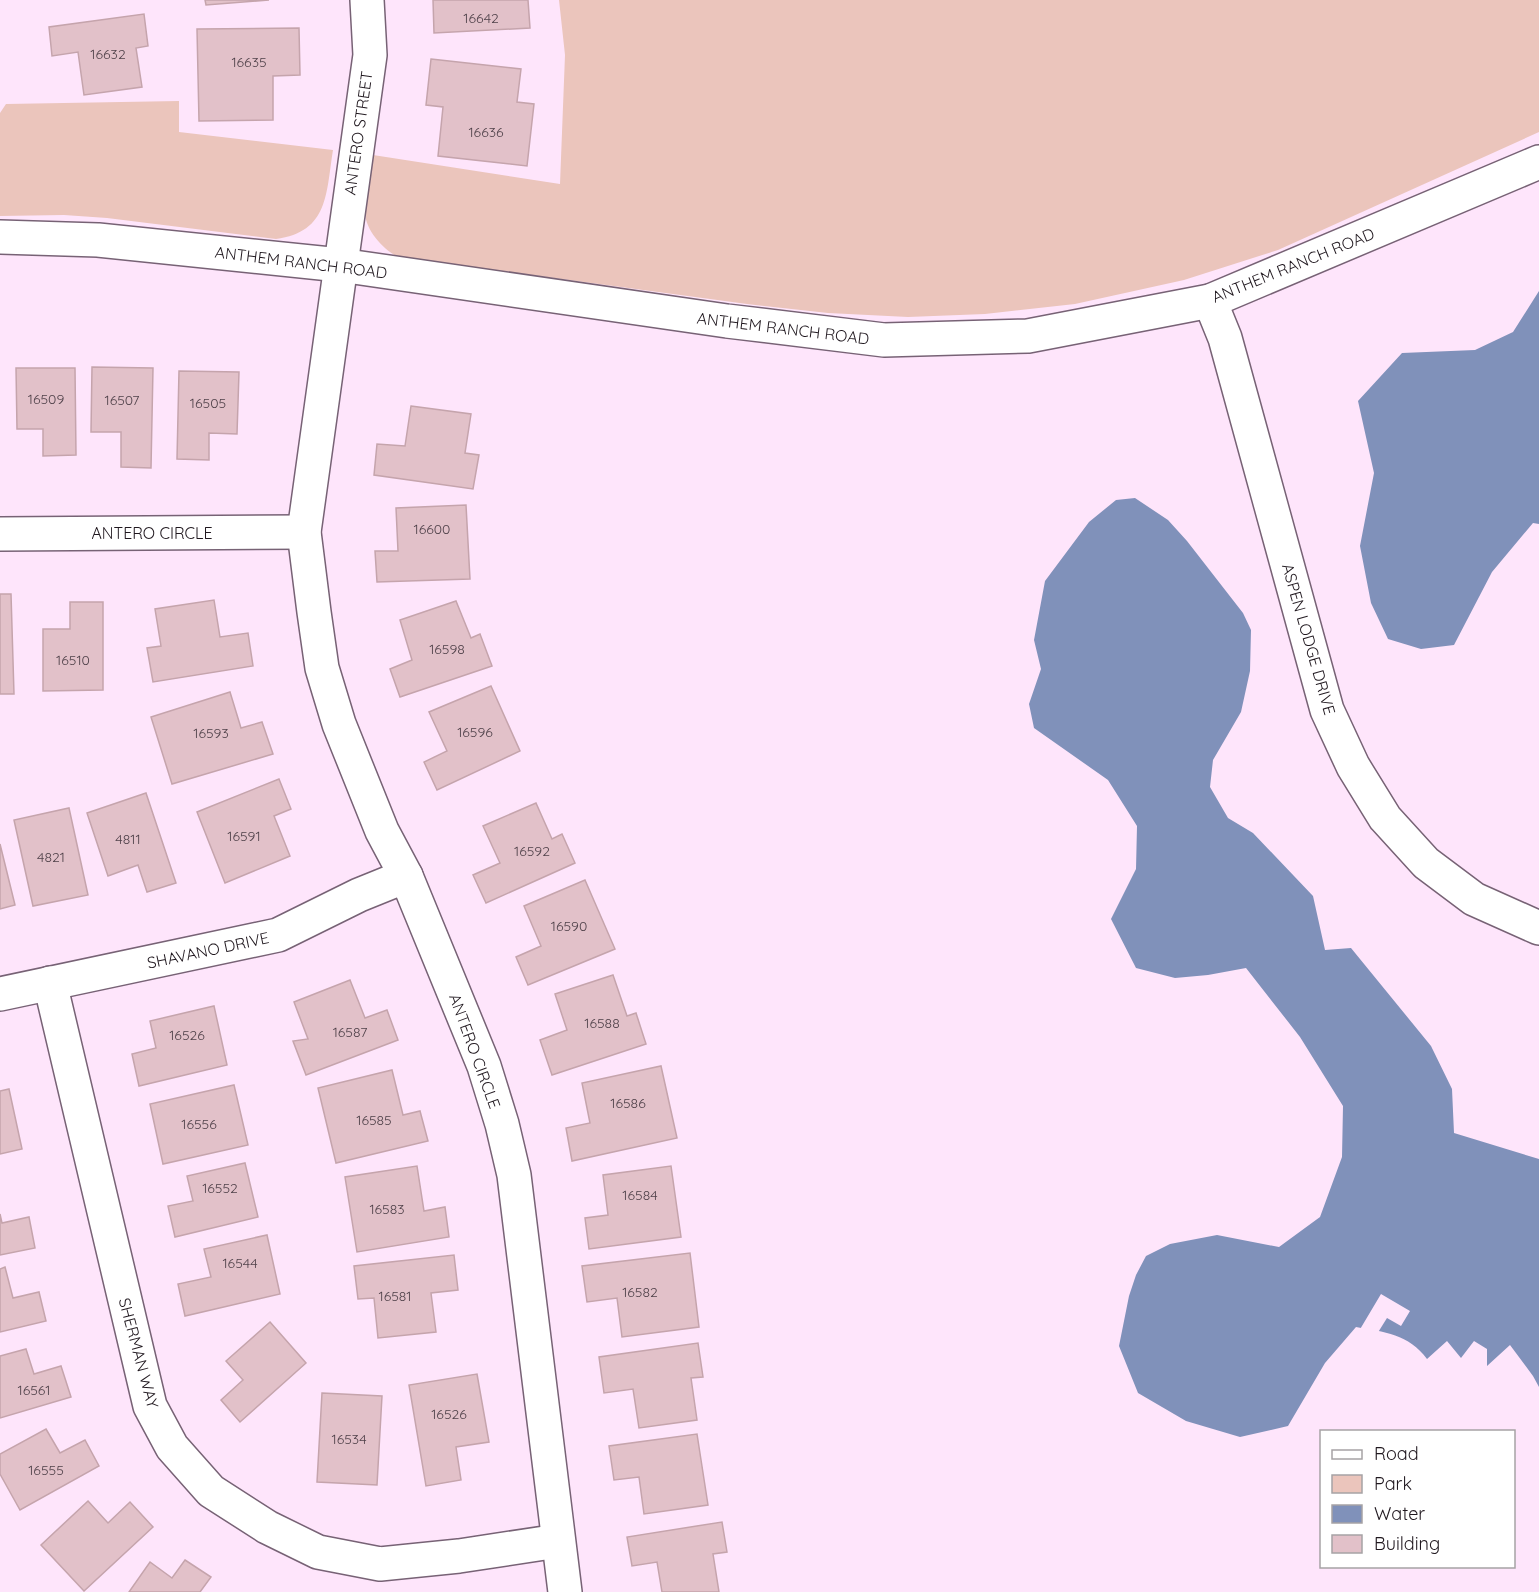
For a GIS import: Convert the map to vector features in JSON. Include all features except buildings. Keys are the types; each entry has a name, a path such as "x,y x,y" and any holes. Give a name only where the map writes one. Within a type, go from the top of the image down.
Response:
{"street":[{"name":"ANTERO STREET","path":"340,265 369,55 367,0"},
{"name":"ANTHEM RANCH ROAD","path":"0,237 98,240 340,265 727,321 884,340 1028,336 1210,301 1539,162"},
{"name":"ANTERO CIRCLE","path":"340,265 304,532 322,668 339,724 382,831 406,876 484,1066 502,1124 514,1175 565,1592"},
{"name":"ASPEN LODGE DRIVE","path":"1210,301 1225,338 1327,710 1353,766 1384,818 1426,863 1474,899 1539,928"},
{"name":"ANTERO CIRCLE","path":"0,534 304,532"},
{"name":"SHAVANO DRIVE","path":"0,994 278,935 359,895 406,876"},
{"name":"SHERMAN WAY","path":"50,983 150,1406 172,1447 211,1491 267,1527 318,1552 380,1564 459,1556 558,1541"}],"green space":[{"path":"559,0 1539,0 1539,132 1278,250 1184,280 1075,304 985,314 908,317 828,313 398,257 392,254 376,239 366,220 366,200 373,155 560,184 565,55"},
{"path":"179,101 179,132 333,150 326,195 315,219 306,228 293,235 276,239 107,218 64,215 0,216 0,113 6,104"}],"water":[{"path":"1539,291 1539,524 1533,523 1492,572 1454,645 1421,649 1388,639 1371,603 1360,546 1374,473 1358,401 1402,353 1475,350 1513,332"},
{"path":"1135,498 1168,520 1187,541 1243,613 1251,630 1250,671 1241,712 1213,760 1210,787 1228,818 1253,833 1313,896 1325,950 1351,948 1431,1046 1452,1089 1454,1133 1539,1159 1539,1387 1510,1345 1487,1366 1487,1349 1474,1341 1461,1358 1447,1341 1427,1359 1404,1339 1356,1327 1325,1363 1288,1426 1240,1437 1186,1421 1138,1393 1119,1346 1129,1296 1146,1256 1170,1244 1217,1235 1279,1247 1320,1217 1342,1157 1343,1106 1300,1037 1246,968 1175,978 1136,968 1111,919 1136,869 1137,826 1108,780 1034,728 1029,704 1041,669 1034,640 1045,581 1089,522 1116,500"}],"pier":[{"path":"1381,1294 1410,1311 1401,1326 1387,1318 1377,1334 1359,1331"}]}
